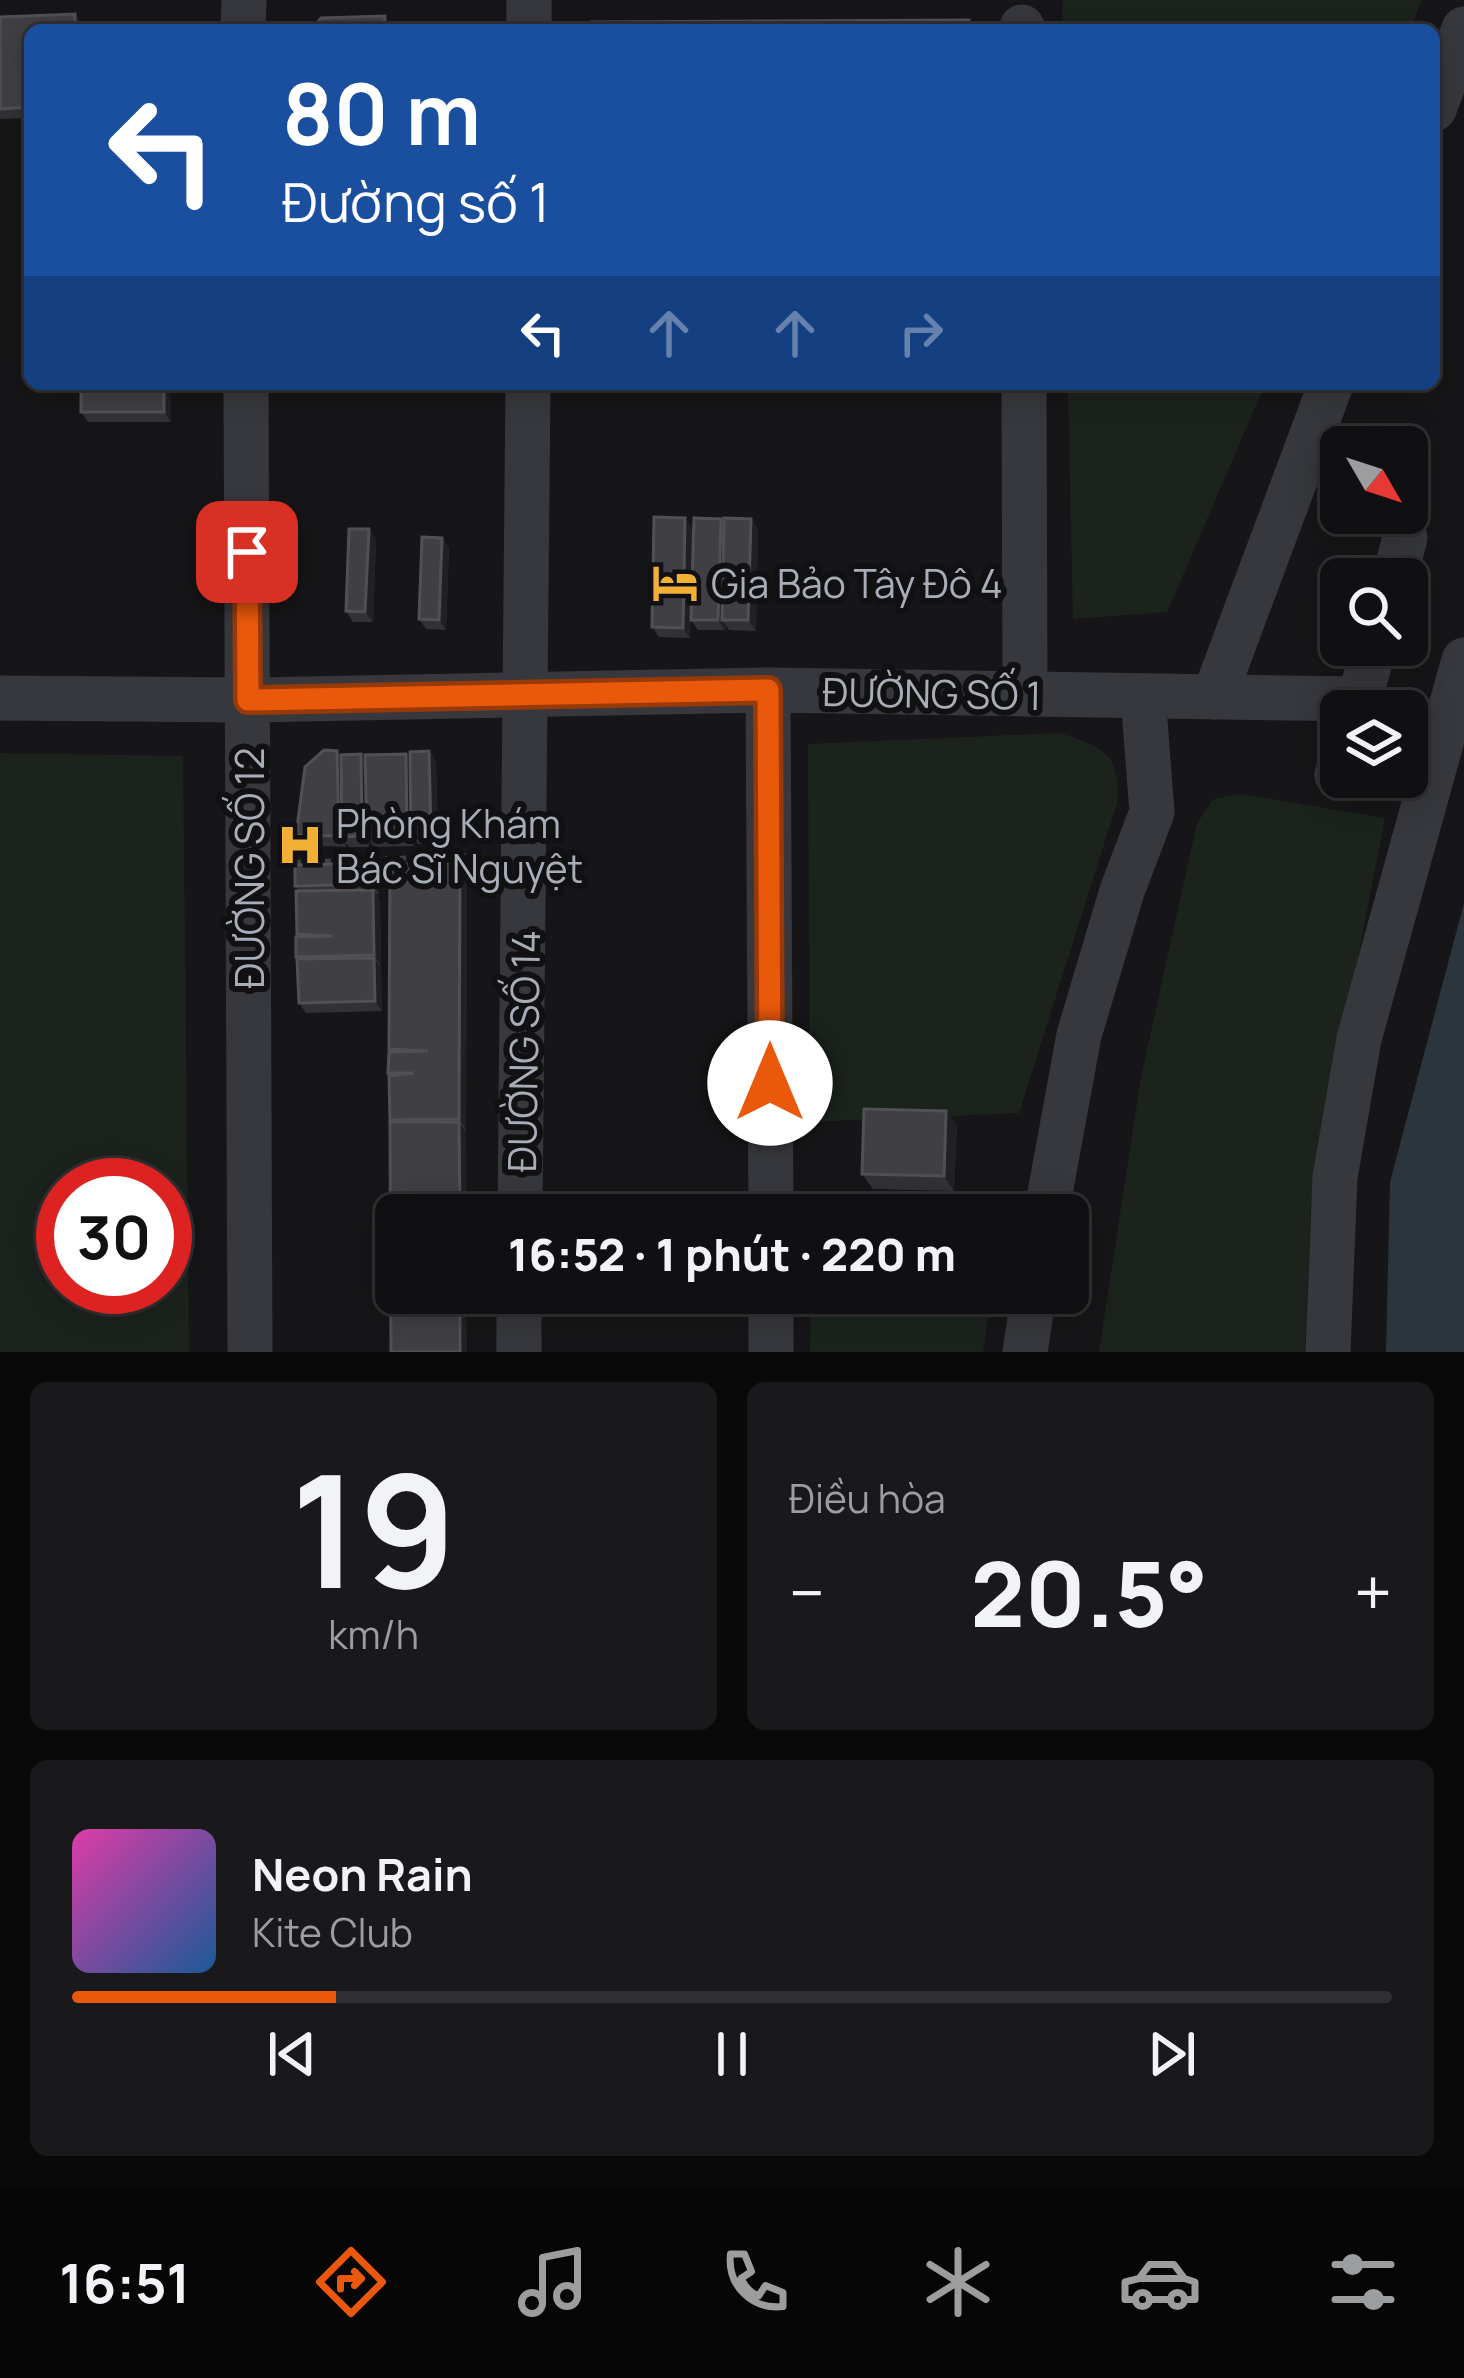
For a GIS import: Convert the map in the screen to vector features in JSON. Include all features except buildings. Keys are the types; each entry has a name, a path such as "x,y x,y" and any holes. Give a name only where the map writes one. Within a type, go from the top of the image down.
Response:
{"street":[{"path":"1440,93 1464,29"},
{"name":"ĐƯỜNG SỐ 12","path":"246,390 250,1352"},
{"name":"ĐƯỜNG SỐ 14","path":"520,1194 528,390"},
{"path":"1024,390 1025,694"},
{"path":"1214,697 1329,390"},
{"path":"1328,1352 1335,1177 1359,1040 1464,660"},
{"path":"768,690 771,1194"},
{"name":"ĐƯỜNG SỐ 1","path":"0,698 248,700 768,690 1320,703"},
{"path":"1050,1194 1079,1036 1122,891 1152,812 1143,696"},
{"path":"519,1314 519,1352"},
{"path":"771,1314 771,1352"},
{"path":"1025,1352 1031,1314"}],"path":[{"path":"296,863 504,854"}],"shaded area":[{"path":"1063,0 1421,0 1413,24 1062,24"},
{"path":"1068,390 1262,390 1167,612 1073,619"},
{"path":"1059,733 1106,755 1116,773 1117,803 1019,1113 810,1122 808,744"},
{"path":"0,753 183,756 187,1158 36,1158 36,1314 189,1314 189,1352 0,1352"},
{"path":"1241,794 1385,818 1311,1200 1305,1352 1099,1352 1141,1077 1197,823 1214,799"},
{"path":"1464,903 1464,1352 1386,1352 1390,1182"},
{"path":"1007,1192 1007,1194 812,1193"},
{"path":"811,1314 989,1314 983,1352 810,1352"}],"place":[{"name":"Gia Bảo Tây Đô 4","path":"675,583"},
{"name":"Phòng Khám Bác Sĩ Nguyệt","path":"300,845"}],"route":[{"path":"247,552 248,700 768,690 770,1083"}]}
